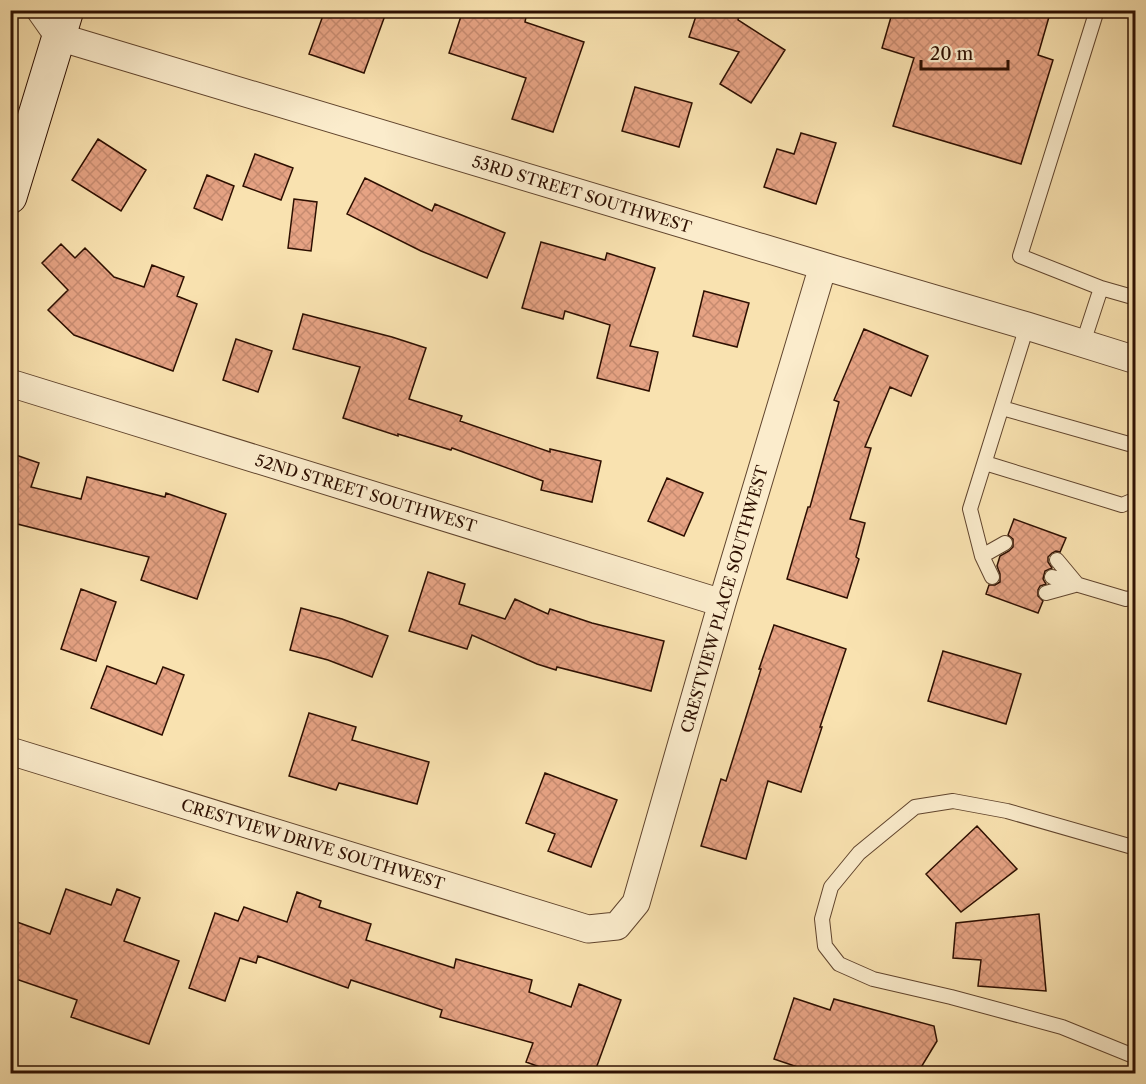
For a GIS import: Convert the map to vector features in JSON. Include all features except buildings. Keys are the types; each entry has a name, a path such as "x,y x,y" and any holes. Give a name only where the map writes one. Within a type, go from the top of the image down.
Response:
{"street":[{"path":"10,197 63,24 40,10"},
{"name":"53RD STREET SOUTHWEST","path":"63,24 823,266 1136,360"},
{"name":"CRESTVIEW PLACE SOUTHWEST","path":"617,926 636,903 722,603 823,266"},
{"name":"52ND STREET SOUTHWEST","path":"10,383 722,603"},
{"name":"CRESTVIEW DRIVE SOUTHWEST","path":"10,751 588,929 617,926"}],"lane":[{"path":"1097,10 1020,256 1101,288 1134,293"},
{"path":"1083,343 1101,288"},
{"path":"992,577 982,556 970,509 1027,326"},
{"path":"1002,408 1136,446"},
{"path":"985,463 1122,505 1136,498"},
{"path":"982,556 1005,543"},
{"path":"982,556 998,561"},
{"path":"1057,560 1077,584"},
{"path":"1052,577 1126,599 1136,597"},
{"path":"1046,592 1077,584"},
{"path":"1136,848 1007,811 952,801 915,807 859,854 831,887 822,919 825,946 839,964 873,980 951,997 1062,1027 1136,1057"}]}
